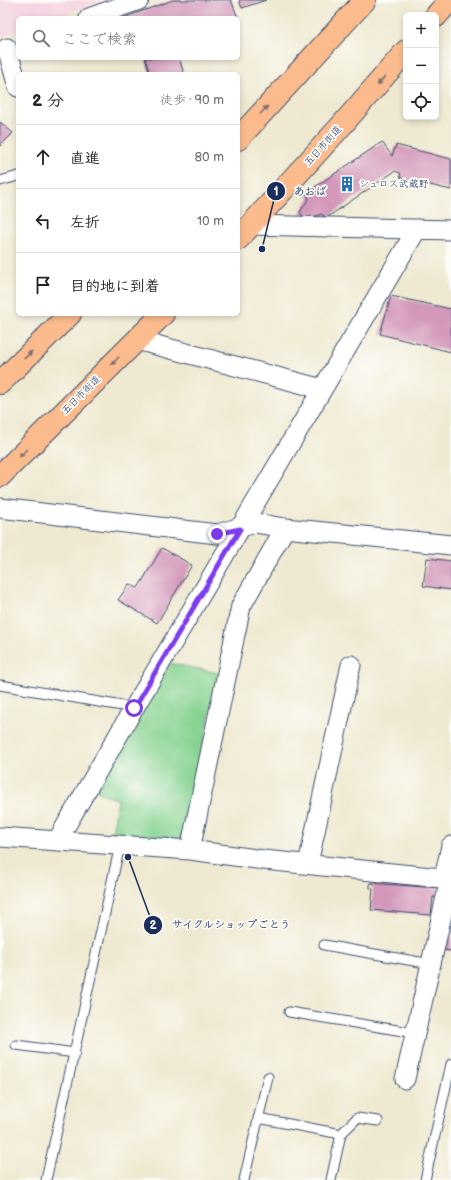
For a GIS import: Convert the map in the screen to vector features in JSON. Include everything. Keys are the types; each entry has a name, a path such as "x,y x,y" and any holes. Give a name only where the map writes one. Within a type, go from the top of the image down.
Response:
{"main road":[{"path":"240,137 366,0"},
{"path":"439,13 450,0"},
{"name":"五日市街道","path":"245,232 342,125 403,54"},
{"path":"0,383 68,316"},
{"name":"五日市街道","path":"0,476 161,316"}],"street":[{"path":"95,16 139,0"},
{"path":"8,47 16,79"},
{"path":"57,841 417,229"},
{"path":"245,232 417,229 451,230"},
{"path":"137,340 322,389"},
{"path":"0,508 217,534 240,529 255,523 285,528 451,545"},
{"path":"190,850 241,606 285,528"},
{"path":"308,864 351,665"},
{"path":"0,837 190,850 264,860 448,879"},
{"path":"405,1079 431,964 448,879 451,846"}],"lane":[{"path":"0,181 16,177"},
{"path":"0,685 134,708"},
{"path":"46,1180 120,845"},
{"path":"324,945 431,964"},
{"path":"289,1012 416,1033"},
{"path":"16,1045 75,1053"},
{"path":"425,1180 451,1064"},
{"path":"244,1180 268,1077"},
{"path":"258,1118 341,1134"},
{"path":"331,1180 341,1134 357,1118 378,1121"}],"shaded area":[{"path":"0,0 106,0 61,16 16,16 16,32 0,37"}],"green space":[{"path":"170,663 218,673 184,839 112,832 118,800 96,791"}],"building":[{"path":"173,0 231,0 237,16 129,16"},
{"path":"239,0 266,0 242,8"},
{"path":"146,60 180,60 183,72 149,72"},
{"path":"0,122 13,133 0,146"},
{"name":"シュロス武蔵野","path":"382,142 392,156 396,145 451,159 451,190 401,178 400,173 395,171 326,218 322,214 305,219 300,212 309,198 306,193"},
{"path":"391,296 451,309 451,352 380,334"},
{"path":"162,548 192,565 157,623 118,600 129,584 138,588"},
{"path":"427,558 451,561 451,590 423,586"},
{"path":"370,883 438,888 437,897 433,897 431,915 371,910 373,889 370,888"},
{"path":"442,924 451,926 451,951 437,949"}],"place":[{"name":"シュロス武蔵野","path":"347,184"},
{"name":"あおば","path":"262,249"},
{"name":"サイクルショップごとう","path":"128,857"}],"route":[{"path":"134,708 240,529 217,534"}]}
